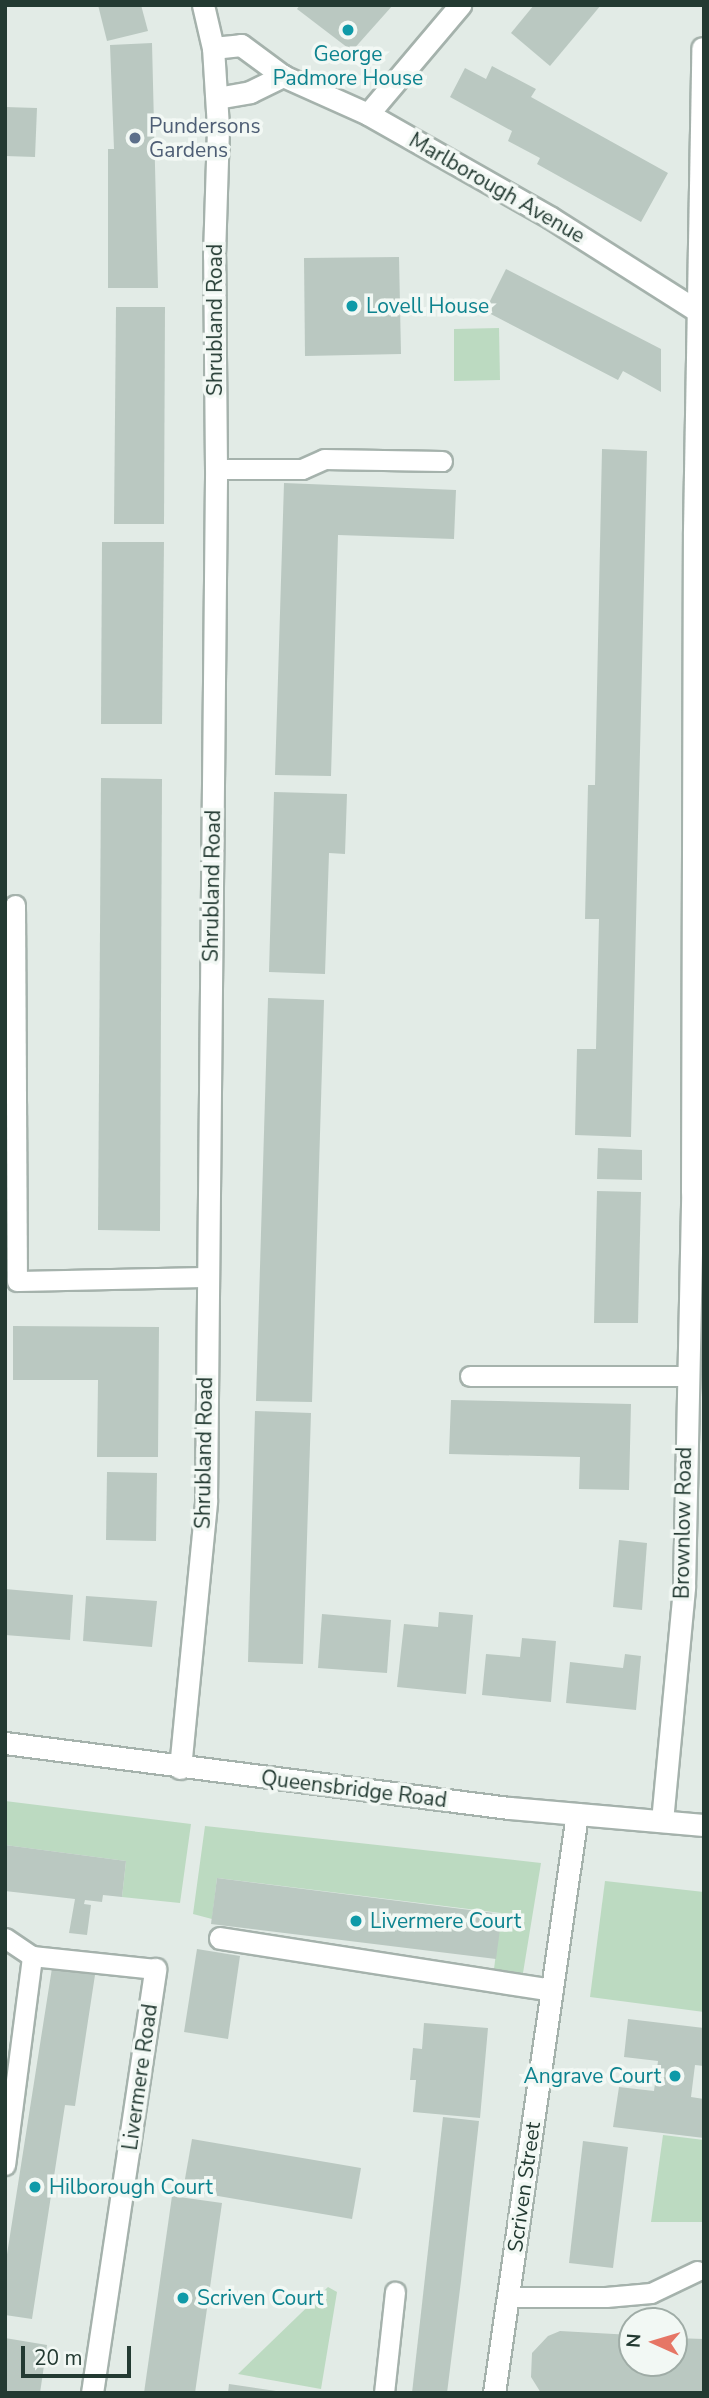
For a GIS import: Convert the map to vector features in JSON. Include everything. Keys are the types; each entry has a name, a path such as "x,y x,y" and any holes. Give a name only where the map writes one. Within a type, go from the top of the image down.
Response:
{"street":[{"name":"Shrubland Road","path":"180,1768 206,1501 217,98 213,48 203,5"},
{"path":"368,114 460,5"},
{"name":"Marlborough Avenue","path":"213,48 241,45 283,76 368,114 551,218 702,313"},
{"name":"Brownlow Road","path":"662,1822 694,1588 686,1376 698,1192 702,48"},
{"path":"217,98 250,92 283,76"},
{"name":"Queensbridge Road","path":"5,1743 180,1768 578,1814 704,1825"},
{"name":"Scriven Street","path":"494,2393 578,1814"},
{"path":"220,1938 552,1990"},
{"name":"Livermere Road","path":"92,2393 155,1969"}],"lane":[{"path":"216,469 302,469 324,459 442,461"},
{"path":"15,905 17,1281 206,1277"},
{"path":"470,1376 686,1376"},
{"path":"5,1938 32,1956 155,1969"},
{"path":"5,2165 32,1956"},
{"path":"509,2297 606,2297 651,2293 697,2271"},
{"path":"384,2393 395,2292"}],"green space":[{"path":"499,328 500,380 454,381 454,329"},
{"path":"5,1801 191,1824 180,1903 122,1897 126,1861 5,1845"},
{"path":"205,1826 541,1863 523,1973 494,1969 501,1913 217,1878 212,1919 193,1914"},
{"path":"605,1881 704,1892 704,2012 590,1997"},
{"path":"663,2135 704,2140 704,2222 651,2222"},
{"path":"328,2287 337,2292 321,2389 238,2374"}],"building":[{"path":"98,5 141,5 148,31 107,41"},
{"name":"George Padmore House","path":"300,5 393,5 352,51 297,9"},
{"path":"534,5 601,5 550,66 511,33"},
{"path":"152,43 158,288 108,288 108,149 114,149 110,45"},
{"path":"492,66 536,89 531,97 668,173 641,222 537,164 540,158 508,141 512,131 450,97 465,68 486,79"},
{"path":"5,107 37,108 35,157 5,156"},
{"name":"Lovell House","path":"399,257 401,354 305,356 304,258"},
{"path":"506,269 661,349 661,392 623,371 618,380 485,311"},
{"path":"116,307 165,307 164,524 114,524"},
{"path":"602,449 647,451 631,1137 575,1135 577,1049 596,1049 599,919 585,919 588,785 595,785"},
{"path":"284,483 456,490 454,539 338,535 331,776 275,775"},
{"path":"102,542 164,542 162,724 101,724"},
{"path":"101,778 162,779 160,1231 98,1230"},
{"path":"274,792 347,794 345,854 329,853 325,974 269,972"},
{"path":"268,998 324,1000 312,1402 256,1401"},
{"path":"598,1148 642,1150 642,1180 597,1179"},
{"path":"597,1191 641,1192 638,1323 594,1323"},
{"path":"13,1326 159,1327 158,1457 97,1457 98,1380 13,1380"},
{"path":"451,1400 631,1404 629,1490 579,1489 580,1457 449,1454"},
{"path":"255,1411 311,1413 303,1664 248,1662"},
{"path":"107,1472 157,1473 156,1541 106,1540"},
{"path":"619,1540 647,1543 642,1610 613,1607"},
{"path":"5,1589 73,1595 70,1640 5,1635"},
{"path":"86,1596 157,1601 152,1647 83,1641"},
{"path":"439,1612 473,1615 466,1694 397,1687 404,1624 438,1627"},
{"path":"322,1614 391,1620 387,1673 318,1668"},
{"path":"522,1638 556,1641 551,1702 482,1695 486,1654 520,1657"},
{"path":"625,1654 641,1656 636,1710 566,1703 570,1662 623,1668"},
{"path":"5,1845 126,1861 122,1897 103,1895 102,1902 85,1900 84,1904 91,1905 87,1935 69,1933 75,1899 5,1891"},
{"name":"Livermere Court","path":"217,1878 502,1914 496,1959 211,1924"},
{"path":"197,1949 240,1956 228,2039 184,2032"},
{"name":"Hilborough Court","path":"52,1968 95,1975 75,2106 65,2105 32,2319 5,2315 5,2267"},
{"name":"Angrave Court","path":"628,2019 704,2028 704,2066 695,2065 691,2097 704,2099 704,2138 613,2127 619,2087 654,2091 658,2061 624,2057"},
{"path":"424,2023 488,2028 480,2118 413,2112 416,2080 410,2080 413,2048 422,2049"},
{"path":"443,2117 479,2121 447,2393 412,2393"},
{"path":"192,2139 361,2168 352,2219 183,2190"},
{"path":"583,2141 628,2147 613,2268 569,2263"},
{"name":"Scriven Court","path":"172,2196 222,2203 195,2393 144,2393"},
{"path":"560,2331 618,2334 618,2377 688,2377 688,2338 704,2339 704,2393 541,2393 531,2377 532,2353 548,2336"},
{"path":"5,2338 47,2345 40,2393 5,2393"},
{"path":"229,2384 276,2391 276,2393 228,2393"}],"place":[{"name":"George Padmore House","path":"348,30"},
{"name":"Pundersons Gardens","path":"135,138"},
{"name":"Lovell House","path":"352,306"},
{"name":"Livermere Court","path":"356,1921"},
{"name":"Angrave Court","path":"675,2076"},
{"name":"Hilborough Court","path":"35,2187"},
{"name":"Scriven Court","path":"183,2298"}]}
